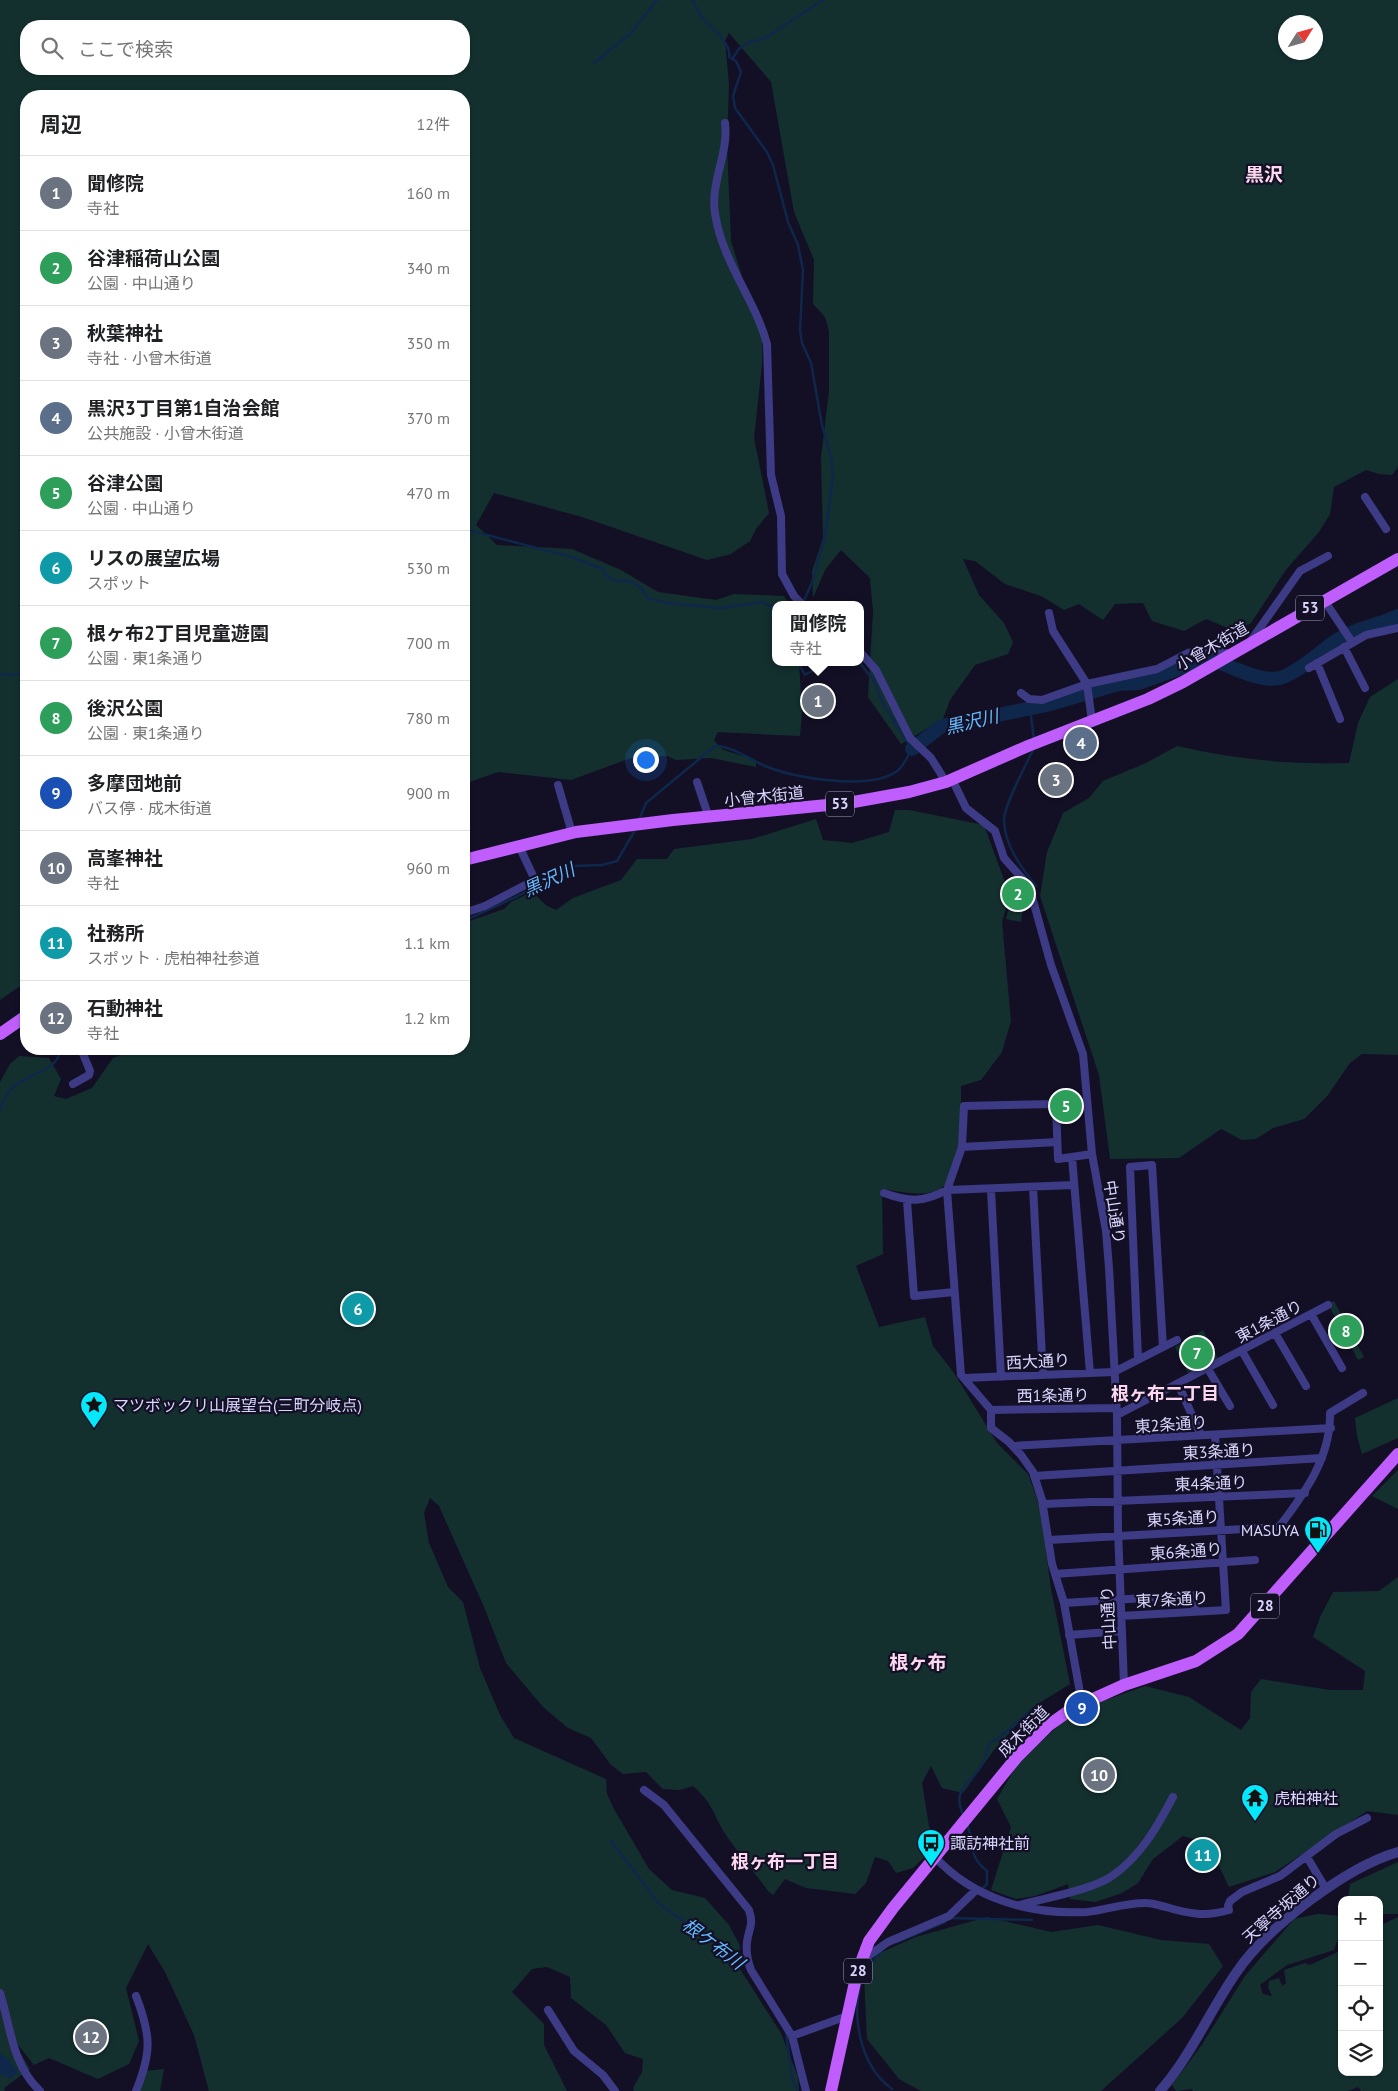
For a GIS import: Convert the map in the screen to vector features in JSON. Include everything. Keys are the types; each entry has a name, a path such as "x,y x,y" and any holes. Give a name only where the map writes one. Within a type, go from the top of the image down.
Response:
{"main road":[{"name":"小曾木街道","path":"470,858 572,833 637,824 709,818 883,798 949,780 1031,745 1148,699 1183,682 1398,559"},
{"path":"0,1034 20,1020"},
{"name":"成木街道","path":"831,2091 860,1962 869,1941 934,1856 1040,1732 1058,1718 1082,1704 1124,1685 1196,1660 1238,1634 1398,1454"}],"street":[{"path":"725,123 713,200 715,215 728,257 764,333 767,344 771,475 782,516 782,574 794,596 799,601"},
{"path":"1365,497 1386,529"},
{"path":"1249,643 1300,570 1328,556"},
{"path":"1324,600 1351,640"},
{"path":"1049,613 1053,631 1087,684 1092,721"},
{"path":"1310,668 1344,647 1351,640 1398,628"},
{"path":"1344,647 1365,688"},
{"path":"1021,693 1029,700 1042,700 1087,684 1157,669 1188,653 1208,648 1227,656"},
{"name":"中山通り","path":"864,656 876,670 910,738 931,758 949,780 966,808 995,831 1004,858 1029,886 1051,965 1083,1054 1092,1154 1106,1231 1117,1412 1118,1535 1124,1685"},
{"path":"1318,663 1340,720"},
{"path":"697,782 709,818"},
{"path":"558,785 572,833"},
{"path":"470,911 485,906 534,880 519,846"},
{"path":"73,1084 89,1075 90,1071 83,1055"},
{"path":"1082,1704 1064,1603 1055,1574 1043,1504 1034,1476 1013,1446 991,1428 991,1410 961,1375 947,1190 958,1166 962,1147 964,1106 1056,1104 1058,1158 1092,1154"},
{"path":"962,1147 1057,1142"},
{"path":"1072,1157 1090,1373"},
{"path":"1138,1360 1130,1167 1152,1165 1163,1347"},
{"path":"884,1193 907,1201 929,1198 947,1190 991,1190 1074,1185"},
{"path":"1033,1187 1043,1375"},
{"path":"991,1190 1001,1377"},
{"path":"907,1201 914,1296 954,1292"},
{"name":"東1条通り","path":"1117,1412 1208,1369 1328,1305"},
{"path":"1311,1314 1342,1368"},
{"path":"1275,1333 1306,1386"},
{"path":"1114,1372 1177,1340"},
{"path":"1242,1351 1273,1405"},
{"path":"1208,1369 1230,1406"},
{"name":"西大通り","path":"964,1378 1114,1372"},
{"path":"1178,1384 1201,1436"},
{"path":"1305,1493 1322,1458 1330,1428 1330,1412 1363,1393"},
{"name":"西1条通り","path":"991,1410 1117,1412"},
{"name":"東2条通り","path":"1013,1446 1330,1428"},
{"path":"1215,1435 1223,1562"},
{"name":"東3条通り","path":"1034,1476 1322,1458"},
{"name":"東4条通り","path":"1043,1504 1305,1493"},
{"name":"東5条通り","path":"1049,1540 1279,1527 1305,1493"},
{"name":"東6条通り","path":"1055,1574 1255,1560"},
{"name":"東7条通り","path":"1121,1616 1226,1610 1223,1562"},
{"path":"1064,1603 1194,1595 1196,1612"},
{"path":"1069,1635 1122,1631"},
{"path":"644,1790 664,1805 749,1910 752,1922 747,1942 750,1970 792,2036 806,2091"},
{"path":"1017,1906 1111,1877 1138,1854 1156,1830 1173,1798"},
{"path":"934,1856 975,1891 1017,1906 1055,1912 1080,1912 1148,1902 1188,1914 1214,1915 1230,1910 1228,1906 1230,1901 1242,1892 1280,1876 1336,1834 1367,1818"},
{"name":"天寧寺坂通り","path":"1160,2091 1179,2069 1244,1961 1279,1926 1326,1889 1357,1869 1398,1852"},
{"path":"1307,1857 1326,1889"},
{"path":"860,1962 888,1942 949,1916 975,1891"},
{"path":"0,1993 14,2053 30,2082 40,2091"},
{"path":"136,1996 144,2017 149,2043 146,2062 136,2091"},
{"path":"548,2010 574,2051 603,2075 615,2091"},
{"path":"792,2036 847,2016"}],"green space":[{"path":"0,0 1398,0 1398,467 1392,475 1366,470 1334,487 1330,514 1319,532 1285,571 1251,623 1235,631 1206,619 1184,631 1152,621 1143,603 1115,604 1103,620 1079,604 1064,610 1041,596 1005,584 975,561 963,559 979,595 1004,623 1013,642 1008,654 975,665 950,700 943,719 901,744 868,697 873,611 870,578 841,550 825,570 813,598 812,571 823,538 821,458 829,391 829,331 825,317 813,304 814,260 794,212 771,82 729,33 725,41 729,84 727,145 731,241 746,289 763,325 762,364 754,438 769,513 756,529 750,541 731,554 707,560 582,517 494,493 476,525 497,545 572,549 621,570 658,592 716,600 734,594 784,596 787,601 772,601 772,666 799,666 802,713 800,736 718,732 714,740 723,750 756,760 756,767 711,758 676,760 667,756 631,758 571,780 498,772 470,782 470,90 20,90 20,986 0,1000"},
{"path":"1398,679 1398,1055 1362,1054 1350,1063 1328,1095 1304,1119 1273,1128 1256,1139 1242,1140 1221,1129 1179,1158 1110,1159 1099,1075 1040,896 1047,852 1063,813 1089,798 1103,781 1146,763 1177,746 1262,760 1305,763 1349,763 1358,723 1370,697"},
{"path":"895,810 909,810 984,825 1010,896 1002,921 1011,1021 1002,1052 981,1080 961,1086 957,1157 948,1182 940,1189 926,1193 882,1189 883,1254 856,1266 879,1327 925,1317 933,1346 954,1373 997,1443 1028,1474 1040,1507 1051,1589 1070,1684 1033,1707 994,1750 963,1793 942,1788 931,1766 922,1783 929,1826 937,1845 913,1868 896,1873 888,1861 875,1857 866,1883 855,1894 806,1888 785,1879 773,1895 736,1849 705,1798 693,1786 680,1790 663,1789 646,1772 623,1774 611,1765 591,1738 568,1728 543,1707 506,1663 484,1607 439,1506 430,1498 424,1513 429,1543 448,1587 463,1602 480,1668 500,1715 514,1738 606,1779 607,1794 614,1809 649,1869 672,1890 705,1898 729,1925 740,1946 738,1966 781,2033 798,2077 799,2091 634,2091 633,2088 642,2072 643,2059 625,2053 606,2025 571,1998 570,1977 547,1967 532,1969 512,1992 544,2024 544,2045 567,2091 209,2091 194,2035 165,1972 148,1944 126,1988 139,2041 129,2064 98,2079 49,2058 34,2065 7,2031 30,2069 4,2088 5,2091 0,2091 0,1082 10,1064 19,1056 49,1058 61,1079 54,1096 66,1099 92,1088 113,1058 121,1055 470,1055 470,921 504,909 511,902 532,892 547,906 556,910 573,898 621,880 637,859 667,859 674,849 752,839 816,819 823,840 852,843 889,832"},
{"path":"1017,877 1026,887 1021,922 1006,919"},
{"path":"1060,1092 1068,1093 1075,1118 1061,1119"},
{"path":"1334,1301 1364,1357 1358,1360 1328,1304"},
{"path":"1203,1330 1218,1358 1189,1375 1175,1347"},
{"path":"1398,1398 1398,1438 1362,1454 1355,1418"},
{"path":"1398,1470 1398,1509 1372,1496"},
{"path":"1398,1577 1398,1815 1367,1811 1275,1872 1229,1887 1219,1866 1215,1845 1183,1836 1153,1859 1138,1883 1122,1893 1095,1902 1070,1899 1068,1884 1035,1896 1016,1899 991,1890 1011,1827 997,1799 1018,1763 1066,1719 1103,1701 1145,1686 1189,1697 1241,1730 1250,1718 1251,1692 1261,1679 1330,1690 1363,1690 1365,1671 1313,1637 1320,1617 1333,1592 1379,1591"},
{"path":"1398,1862 1398,1914 1383,1914 1383,1896 1348,1896 1350,1884"},
{"path":"1318,1914 1338,1916 1338,1938 1334,1950 1287,1965 1260,1985 1263,1994 1272,1996 1268,1987 1269,1981 1279,1978 1282,1986 1286,1983 1284,1970 1305,1963 1310,1965 1338,1952 1338,2076 1383,2076 1383,1924 1398,1917 1398,2091 1361,2091 1358,2087 1348,2091 1193,2091 1192,2089 1176,2091 1172,2085 1201,2046 1245,1976 1294,1919"},
{"path":"987,1917 1051,1932 1098,1925 1161,1940 1209,1944 1223,1966 1182,2018 1101,2091 921,2091 899,2079 867,2039 864,1975 877,1954 916,1937"},
{"path":"164,2069 160,2091 140,2091 146,2071"}],"water":[{"path":"0,2053 9,2060 18,2073 9,2079 6,2075 0,2075"}],"waterway":[{"path":"594,63 631,33 657,0"},
{"path":"693,0 700,15 723,40 729,51 729,57 736,61 741,72 733,96 735,108 767,152 773,165 788,222 798,245 803,270 800,330 802,343 811,363 822,425 831,457 833,476 825,536 813,580 804,601"},
{"path":"732,59 739,49 749,42 764,39 823,0"},
{"path":"470,531 571,557 603,569 606,575 618,582 621,580 632,582 640,587 648,598 666,603 721,608 762,602 772,607"},
{"name":"黒沢川","path":"912,749 942,726 1047,705 1118,684 1139,683 1209,658 1256,676 1275,679 1283,677 1297,670 1344,636 1398,616"},
{"path":"800,666 805,675 820,666"},
{"name":"黒沢川","path":"639,820 646,803 715,746 734,750 765,766 794,775 812,778 851,781 869,780 885,777 897,771 904,764 912,749 883,704 874,681 862,666"},
{"path":"0,674 20,675"},
{"path":"1030,708 1034,740"},
{"path":"1033,750 1011,796 1004,821 1007,839 1011,848 1036,886"},
{"name":"黒沢川","path":"470,918 518,896 574,866 602,865 617,861 635,830"},
{"name":"黒沢川","path":"0,1110 11,1089 48,1067 58,1055"},
{"path":"963,1815 960,1807 960,1794 982,1765 990,1743 1031,1711 1043,1717"},
{"path":"967,1824 974,1854 987,1871 987,1884 981,1890"},
{"name":"根ケ布川","path":"611,1841 659,1904 744,1963 747,1968"},
{"path":"951,1918 1032,1920"},
{"path":"897,1942 945,1922"},
{"path":"881,1951 863,1976 857,2006 858,2022 860,2037 872,2066 881,2079 892,2089"},
{"name":"根ケ布川","path":"786,2032 792,2077 797,2091"}],"place":[{"name":"聞修院","path":"818,701"},
{"name":"黒沢3丁目第1自治会館","path":"1081,743"},
{"name":"秋葉神社","path":"1056,780"},
{"name":"谷津稲荷山公園","path":"1018,894"},
{"name":"谷津公園","path":"1066,1106"},
{"name":"リスの展望広場","path":"358,1309"},
{"name":"後沢公園","path":"1346,1331"},
{"name":"根ヶ布2丁目児童遊園","path":"1197,1353"},
{"name":"マツボックリ山展望台(三町分岐点)","path":"94,1429"},
{"name":"MASUYA","path":"1318,1554"},
{"name":"多摩団地前","path":"1082,1708"},
{"name":"高峯神社","path":"1099,1775"},
{"name":"虎柏神社","path":"1255,1822"},
{"name":"社務所","path":"1203,1855"},
{"name":"諏訪神社前","path":"931,1867"},
{"name":"石動神社","path":"91,2037"}],"district":[{"name":"黒沢","path":"1264,174"},
{"name":"根ヶ布二丁目","path":"1165,1394"},
{"name":"根ヶ布","path":"918,1662"},
{"name":"根ヶ布一丁目","path":"785,1862"}]}
